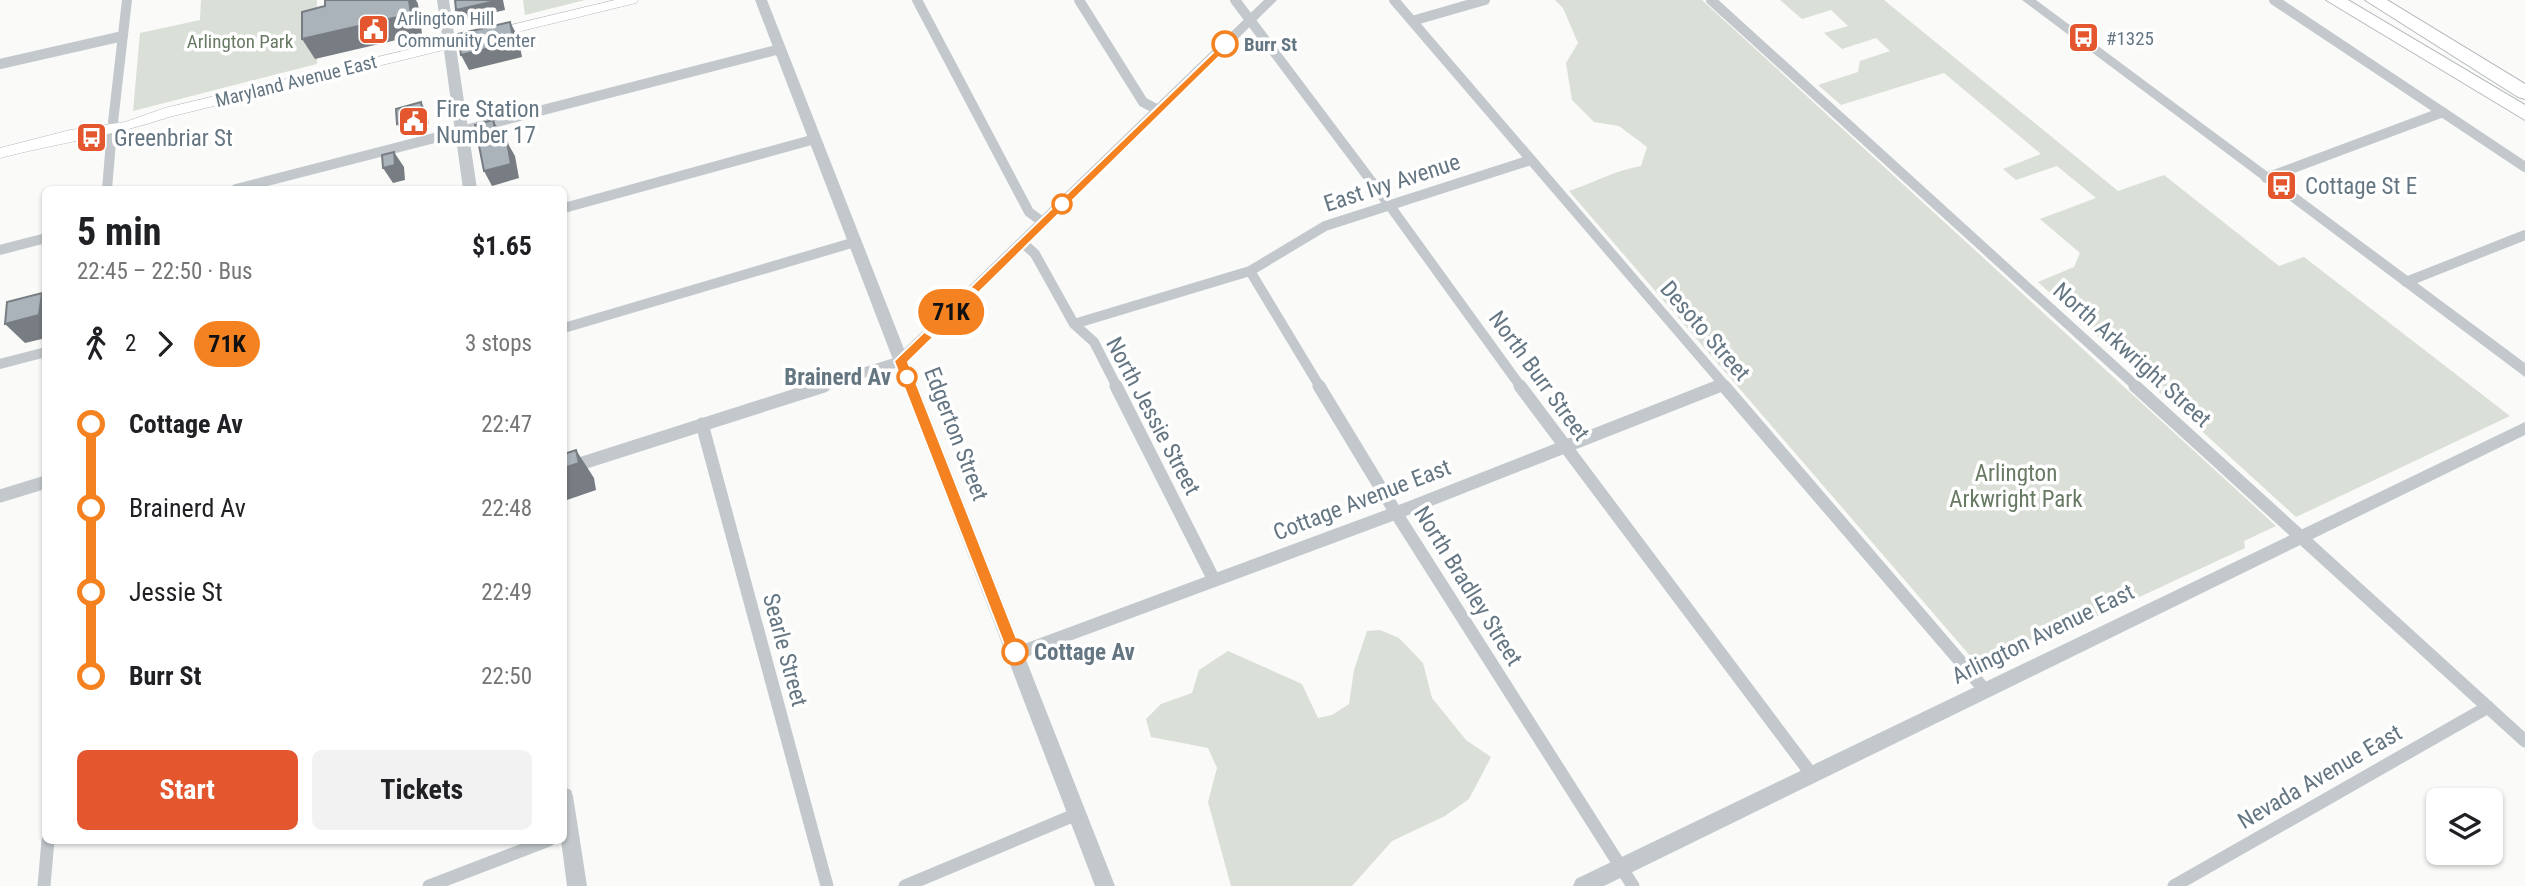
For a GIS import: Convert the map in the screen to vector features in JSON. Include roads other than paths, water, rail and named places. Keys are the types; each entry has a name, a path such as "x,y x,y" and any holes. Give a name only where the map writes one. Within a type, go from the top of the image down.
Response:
{"highway":[{"path":"2335,0 2525,114"},
{"path":"2374,0 2525,93"}],"main road":[{"name":"Maryland Avenue East","path":"0,153 631,0"}],"street":[{"path":"107,186 127,0"},
{"path":"443,0 470,186"},
{"name":"Edgerton Street","path":"761,0 1105,886"},
{"path":"917,0 1029,212 1044,223"},
{"path":"1079,0 1143,102 1157,110"},
{"name":"North Burr Street","path":"1235,0 1390,206 1563,446 1812,775"},
{"path":"567,468 901,361 1271,0"},
{"name":"Desoto Street","path":"1394,0 1984,689"},
{"path":"1412,21 1485,0"},
{"name":"North Arkwright Street","path":"1711,0 2525,741"},
{"path":"2028,0 2525,371"},
{"path":"2274,0 2525,167"},
{"path":"0,64 123,36"},
{"path":"248,186 780,49"},
{"path":"2266,178 2443,112"},
{"path":"567,207 815,139"},
{"name":"East Ivy Avenue","path":"1074,324 1250,271 1325,226 1531,160"},
{"path":"2406,282 2525,235"},
{"path":"0,250 42,239"},
{"path":"567,327 855,242"},
{"name":"North Jessie Street","path":"1023,243 1035,254 1074,324 1094,342 1214,580"},
{"name":"North Bradley Street","path":"1250,271 1396,513 1633,886"},
{"path":"0,364 42,353"},
{"name":"Cottage Avenue East","path":"1016,654 1396,513 1723,383"},
{"name":"Searle Street","path":"702,424 827,886"},
{"name":"Arlington Avenue East","path":"1583,886 2525,428"},
{"path":"0,496 42,483"},
{"name":"Nevada Avenue East","path":"2174,886 2488,707"},
{"path":"905,886 1077,814"},
{"path":"567,837 578,886"},
{"path":"44,886 48,844"},
{"path":"429,886 539,844"}],"place":[{"name":"Arlington Hill Community Center","path":"374,29"},
{"name":"#1325","path":"2083,38"},
{"name":"Burr St","path":"1225,44"},
{"name":"Fire Station Number 17","path":"413,122"},
{"name":"Greenbriar St","path":"91,138"},
{"name":"Cottage St E","path":"2282,186"},
{"name":"Brainerd Av","path":"907,377"},
{"name":"Cottage Av","path":"1015,652"}],"park label":[{"name":"Arlington Park","path":"240,41"},
{"name":"Arlington Arkwright Park","path":"2016,486"}]}
